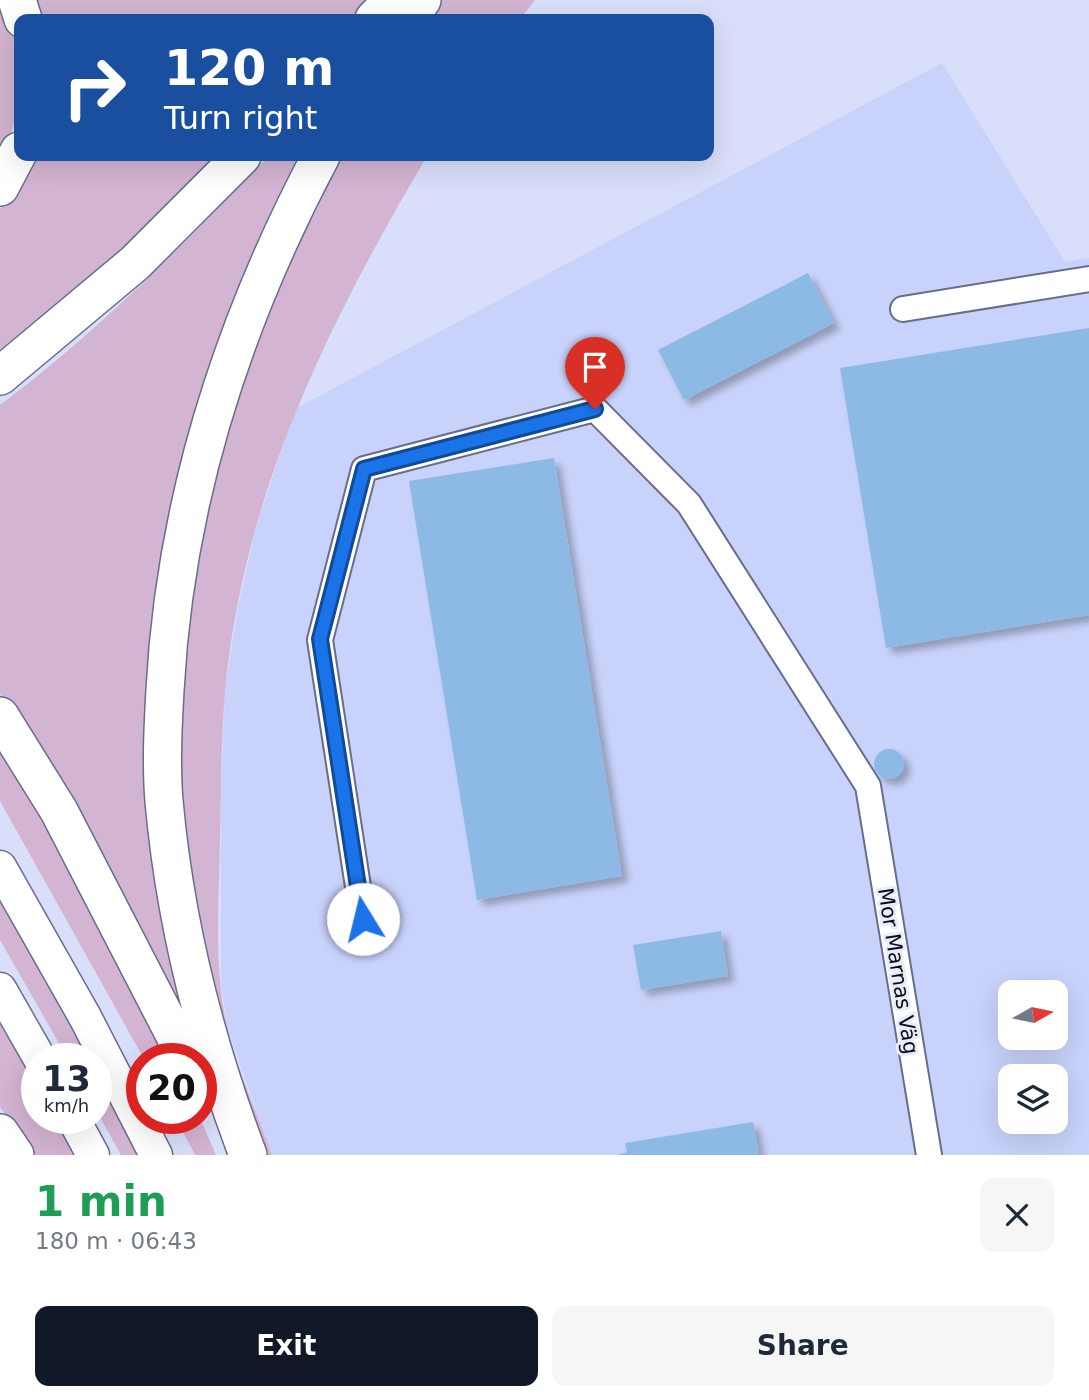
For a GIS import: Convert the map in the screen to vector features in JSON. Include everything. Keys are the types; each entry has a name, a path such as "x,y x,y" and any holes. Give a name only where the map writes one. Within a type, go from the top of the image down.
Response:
{"highway":[{"path":"379,14 393,0"},
{"path":"410,14 422,0"},
{"path":"0,187 14,160"},
{"path":"0,376 135,263 237,161"},
{"path":"248,1155 215,1065 176,896 164,799 167,650 186,513 205,438 261,281 319,161"},
{"path":"0,716 59,811 179,1043"},
{"path":"217,1124 231,1155"},
{"path":"0,1133 15,1155"}],"main road":[{"path":"0,867 85,1017 156,1155"},
{"path":"0,989 31,1043"},
{"path":"82,1134 93,1155"}],"street":[{"path":"903,309 1089,279"},
{"name":"Mor Marnas Väg","path":"363,919 320,639 364,469 595,409 689,504 868,786 929,1155"}],"shaded area":[{"path":"0,0 4,4 14,34 14,122 0,161"},
{"path":"30,0 381,0 367,14 35,14"},
{"path":"441,0 535,0 524,14 428,14"},
{"path":"942,63 1065,262 1089,258 1089,1155 272,1155 228,1030 221,982 221,797 225,690 238,607 257,525 295,409"},
{"path":"30,161 220,161 120,257 0,350 0,209 20,181"},
{"path":"264,161 304,161 159,601 197,1043 192,1043 66,802 0,694 0,405 106,317 173,254"},
{"path":"337,161 424,161 356,283 324,347 296,413 250,548 235,619 223,729 218,911 220,983 232,1046 272,1155 261,1155 198,941 180,800 178,725 185,600 216,456 267,303"},
{"path":"0,739 164,1043 135,1043 0,801"},
{"path":"0,887 86,1043 59,1043 0,940"},
{"path":"0,1021 21,1058 21,1134 64,1134 76,1155 35,1155 0,1107"},
{"path":"112,1091 126,1117 126,1134 135,1134 146,1155 121,1155 109,1134 112,1134"},
{"path":"184,1134 207,1134 216,1155 195,1155"}],"building":[{"path":"808,273 834,323 684,400 658,350"},
{"path":"1089,328 1089,615 886,648 840,368"},
{"path":"554,458 622,876 477,900 409,481"},
{"path":"889,749 900,753 904,764 900,775 889,779 878,775 874,764 878,753"},
{"path":"721,931 728,976 641,990 633,945"},
{"path":"753,1122 759,1155 618,1155 627,1152 625,1143"}],"route":[{"path":"363,919 320,639 364,469 595,409"}]}
